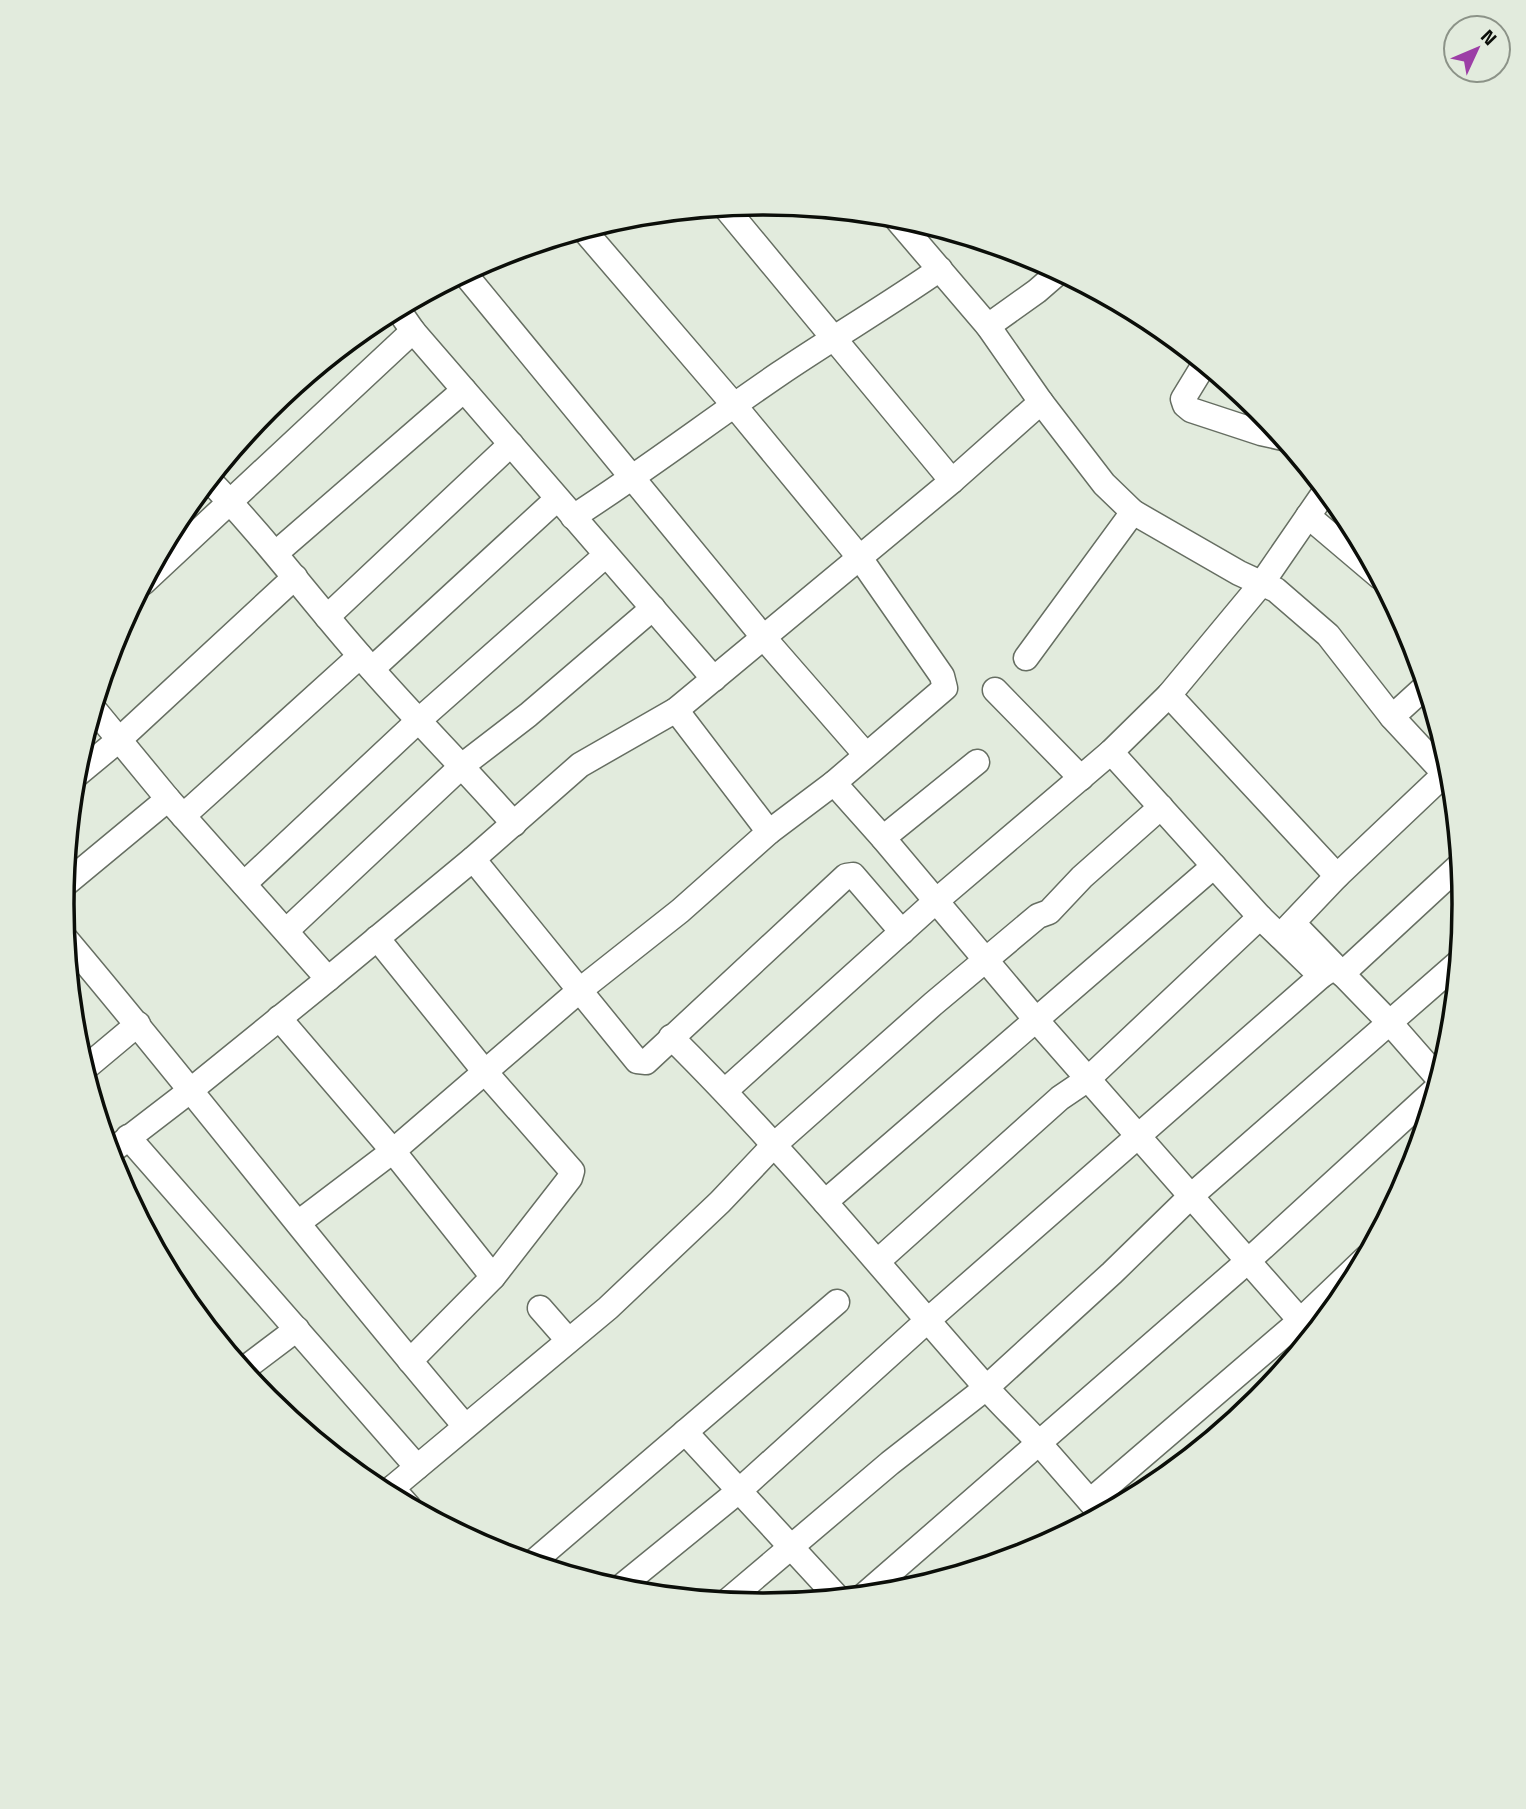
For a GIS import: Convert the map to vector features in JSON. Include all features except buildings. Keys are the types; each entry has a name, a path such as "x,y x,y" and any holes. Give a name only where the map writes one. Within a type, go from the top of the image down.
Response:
{"street":[{"path":"732,216 952,481"},
{"path":"906,230 988,326 1041,402 1104,484 1133,512 1239,573 1276,590 1328,635 1392,717 1437,760"},
{"path":"298,1223 393,1151 580,990 680,911 769,832 834,783 945,688 942,676 860,558 734,405 590,237"},
{"path":"75,878 176,807 565,508 633,479 734,405 940,269"},
{"path":"988,326 1052,278"},
{"path":"471,280 764,638 866,755"},
{"path":"403,317 714,679"},
{"path":"165,562 413,331"},
{"path":"1200,371 1184,398 1185,405 1191,410 1267,434"},
{"path":"276,553 464,390"},
{"path":"118,1146 328,979 473,859 580,765 676,710 952,481 1041,402"},
{"path":"327,617 511,444"},
{"path":"215,487 276,553 366,663 463,765 514,824"},
{"path":"725,1091 936,901 1111,752 1168,695 1262,583 1320,499"},
{"path":"1026,658 1133,512"},
{"path":"1308,516 1360,560"},
{"path":"244,884 418,720 606,555"},
{"path":"88,766 295,577"},
{"path":"286,931 463,765 566,684 653,608"},
{"path":"995,690 1081,778"},
{"path":"1392,717 1419,692"},
{"path":"1168,695 1338,876"},
{"path":"676,710 769,832"},
{"path":"100,716 176,807 328,979"},
{"path":"1111,752 1260,917 1286,929 1391,1024 1432,1071"},
{"path":"883,838 977,762"},
{"path":"1286,929 1440,778"},
{"path":"671,1037 774,1145 878,1261 986,1388 1096,1508 1307,1327 1037,1021 834,783"},
{"path":"394,1487 608,1308 710,1212 774,1145 986,960 1038,916 1049,912 1082,877 1161,807"},
{"path":"473,859 637,1061 646,1062 846,876 853,874 902,932"},
{"path":"825,1202 1214,866"},
{"path":"628,1581 740,1490 1138,1136 1451,872"},
{"path":"878,1261 1060,1098 1088,1079 1260,917"},
{"path":"377,938 485,1072 572,1171 570,1178 493,1277 410,1361"},
{"path":"75,950 465,1426"},
{"path":"736,1593 890,1463 986,1388 1112,1273 1191,1196 1449,971"},
{"path":"279,1018 393,1151 493,1277"},
{"path":"92,1062 138,1024"},
{"path":"876,1584 1248,1261 1424,1100"},
{"path":"128,1138 417,1467"},
{"path":"540,1557 837,1302"},
{"path":"540,1308 568,1340"},
{"path":"250,1364 297,1329"},
{"path":"685,1432 831,1590"}]}
